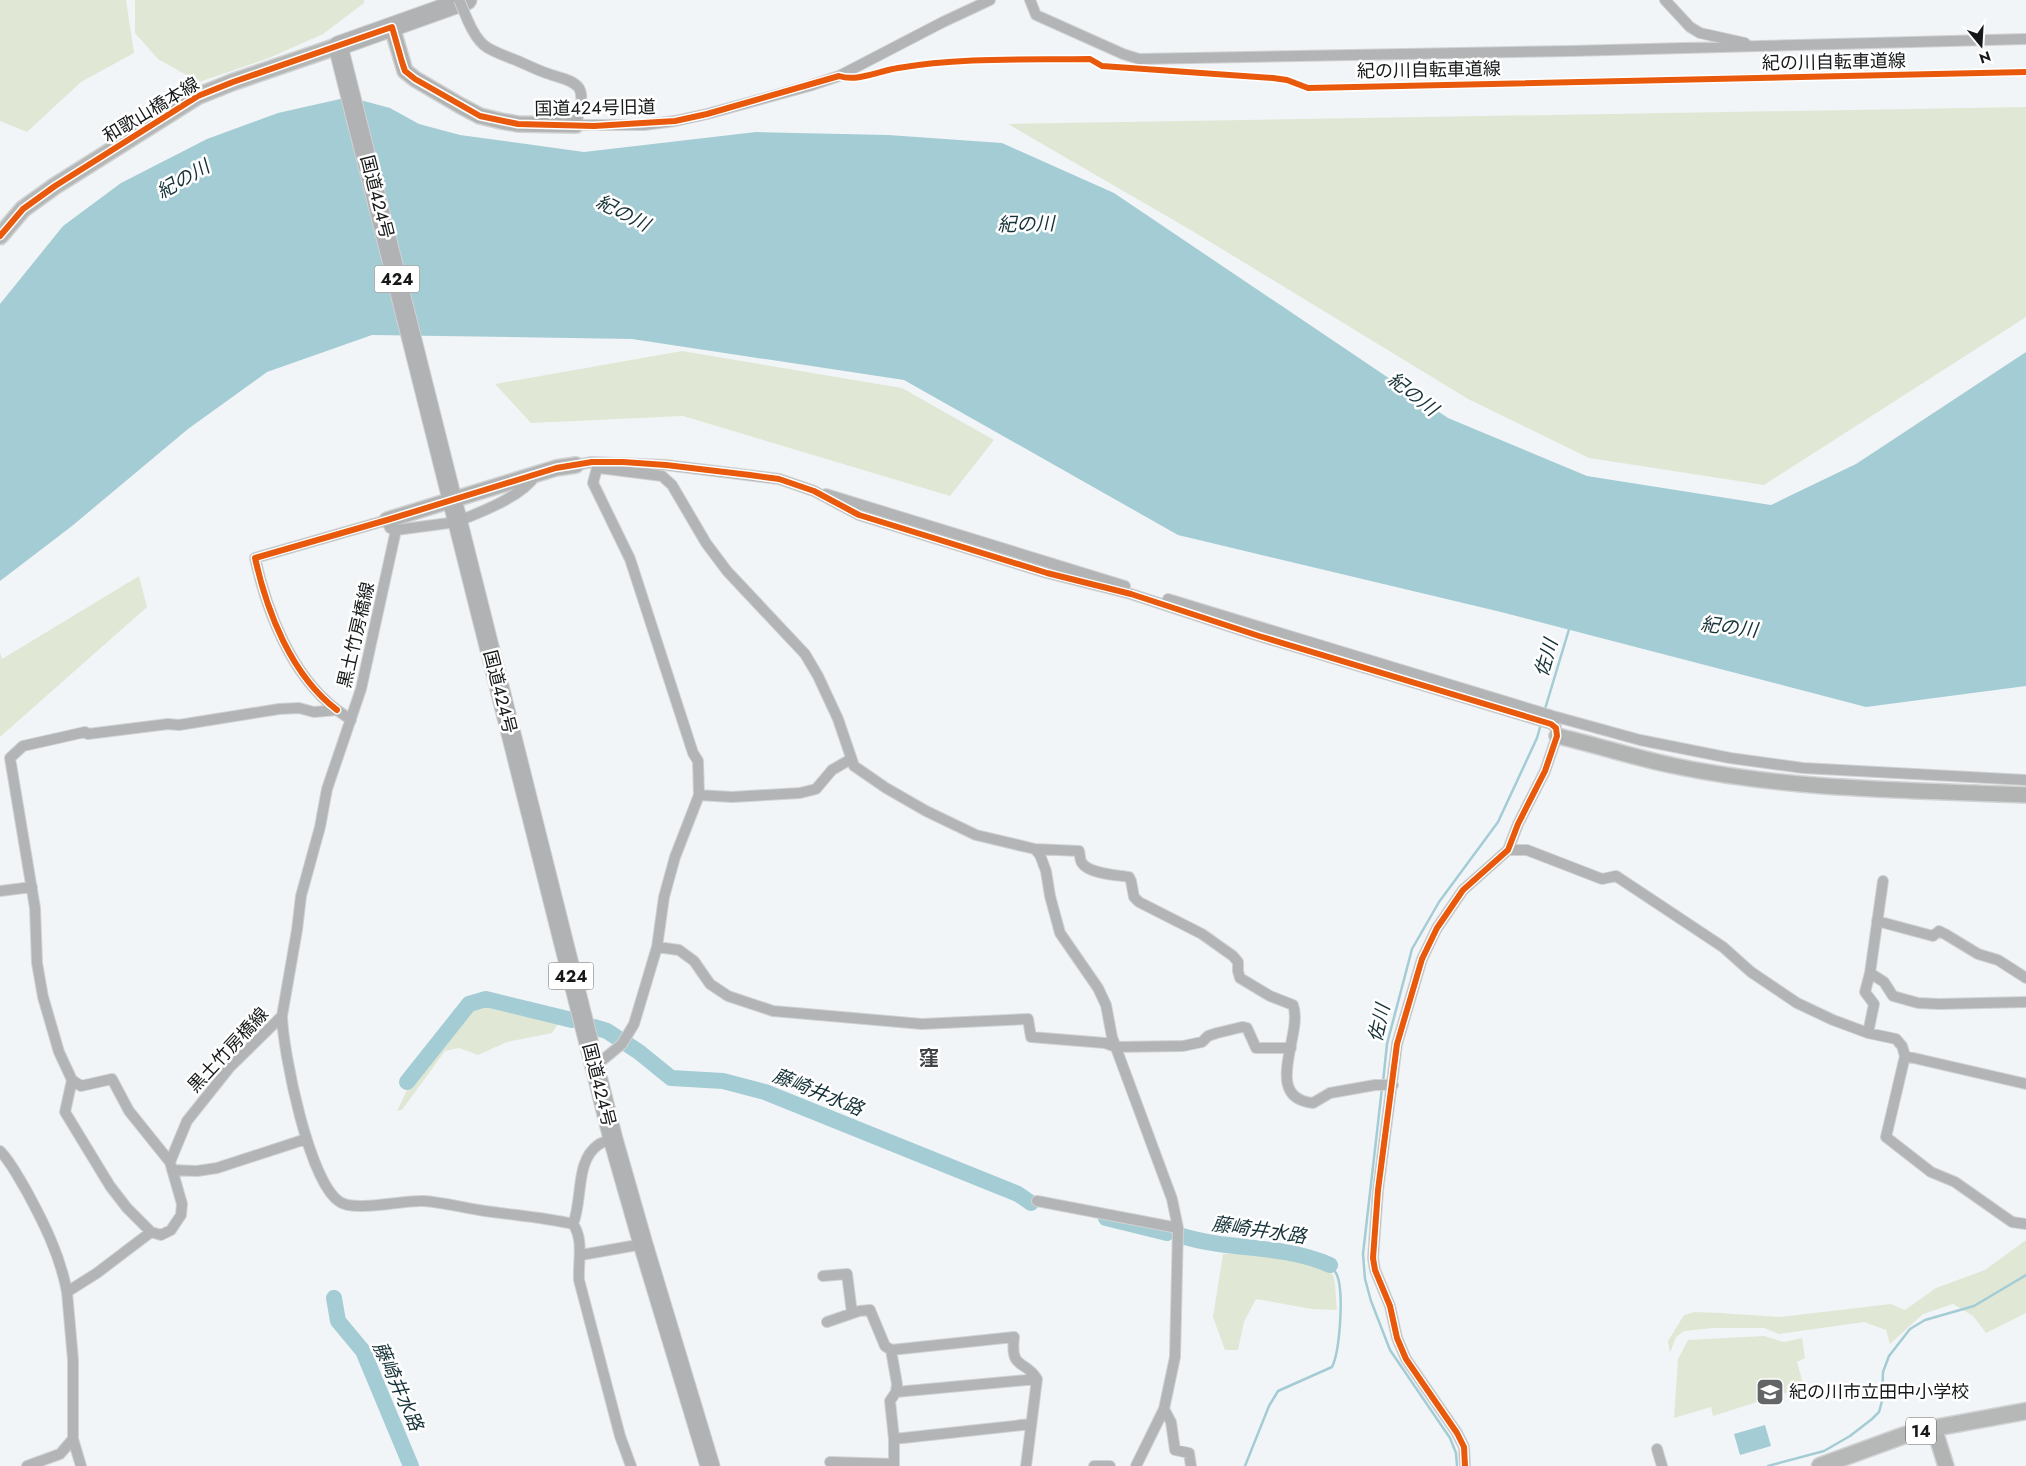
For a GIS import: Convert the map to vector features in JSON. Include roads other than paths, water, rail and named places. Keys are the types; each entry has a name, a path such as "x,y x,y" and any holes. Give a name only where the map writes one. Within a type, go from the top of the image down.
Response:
{"highway":[{"path":"338,46 467,0"},
{"name":"国道424号","path":"338,46 594,1067 643,1244 710,1466"}],"main road":[{"name":"和歌山橋本線","path":"0,236 23,209 55,186 198,96 338,46"},
{"name":"14","path":"1820,1466 1905,1435 2026,1411"}],"street":[{"path":"459,0 473,33 482,44 494,53 514,59 536,70 571,81 578,88 582,98 576,125"},
{"name":"国道424号旧道","path":"392,27 406,70 415,79 480,116 501,121 576,125 644,124 675,121 707,114 839,76 990,0"},
{"path":"1030,0 1036,15 1123,54 1139,59 2026,39"},
{"path":"1665,0 1690,27 1700,32 1756,46"},
{"path":"392,525 450,491 576,465 608,462 666,465 779,479 814,491 859,515 1047,573 1131,594 1268,639 1535,715 1554,725 1675,766 1753,778 1821,785 2026,795"},
{"path":"576,465 662,476 672,485 706,544 805,654 834,710 854,766 886,788 976,835 1035,849 1079,851 1082,863 1088,869 1129,877 1134,897 1139,902 1202,934 1234,956 1238,962 1240,978 1270,996 1293,1005 1296,1011 1292,1048 1286,1060 1286,1076 1293,1093 1308,1103 1313,1103 1330,1093 1375,1085 1391,1085"},
{"path":"594,1067 624,1042 634,1024 657,947 664,897 675,856 699,795 698,761 693,753 630,559 592,483 597,468"},
{"path":"466,518 490,509 512,496 534,479 536,474"},
{"path":"351,720 325,700 290,655 266,602 255,558 392,525 449,523"},
{"name":"黒土竹房橋線","path":"171,1166 186,1121 230,1067 282,1016 297,930 300,896 320,827 327,788 361,689 392,525"},
{"path":"72,1080 65,1112 110,1186 127,1208 151,1232 161,1235 171,1230 181,1215 182,1204 171,1166 129,1111 112,1079 80,1086 72,1080 59,1052 44,997 38,963 32,887 10,758 23,746 85,732 88,734 168,724 179,725 279,709 299,708 314,712 337,710"},
{"path":"1554,725 1730,758 1784,766 1888,774 2026,780"},
{"path":"1465,1466 1464,1447 1457,1434 1406,1359 1397,1338 1390,1306 1375,1270 1373,1258 1378,1190 1397,1044 1422,959 1433,936 1463,890 1508,850 1518,824 1546,771 1554,725"},
{"path":"699,795 732,797 800,793 816,789 832,770 851,759"},
{"path":"1035,849 1040,855 1046,871 1050,896 1060,932 1098,988 1106,1005 1112,1037 1172,1199 1178,1228 1175,1357 1164,1409 1136,1466"},
{"path":"1508,850 1527,850 1602,880 1616,876 1723,947 1751,972 1797,1003 1833,1020 1868,1033 1896,1039 1902,1046 1905,1056 1886,1137 1931,1172 1955,1182 2012,1222 2026,1224"},
{"path":"1868,1033 1874,1004 1865,992 1870,973 1883,882"},
{"path":"0,891 32,887"},
{"path":"1877,921 1933,936 1939,931 1978,954 1998,960 2026,978"},
{"path":"657,947 679,950 694,961 710,984 728,996 773,1011 922,1024 1028,1020 1031,1037 1105,1043 1116,1047 1182,1046 1202,1042 1216,1033 1242,1027 1247,1028 1256,1048 1292,1048"},
{"path":"1870,973 1884,982 1893,996 1918,1003 2026,1002"},
{"path":"282,1016 282,1030 306,1139 327,1189 341,1203 355,1205 422,1201 573,1224 577,1229 581,1255 578,1264 579,1280 618,1427 631,1466"},
{"path":"1905,1056 2026,1084"},
{"path":"171,1166 197,1171 217,1168 306,1139"},
{"path":"573,1224 584,1166 598,1146 613,1139"},
{"path":"0,1151 16,1172 46,1228 63,1274 67,1292 74,1360 73,1440 81,1466"},
{"path":"1036,1201 1178,1228"},
{"path":"67,1292 97,1273 151,1232"},
{"path":"581,1255 643,1244"},
{"path":"823,1276 847,1274 852,1313"},
{"path":"827,1322 852,1313 870,1310 885,1346 891,1350 1014,1336 1014,1353 1018,1364 1034,1374 1037,1379 1026,1466"},
{"path":"830,1462 894,1465 894,1439 890,1401 896,1392 897,1384 891,1350"},
{"path":"896,1392 1037,1379"},
{"path":"1164,1409 1170,1422 1175,1450 1189,1453 1191,1466"},
{"path":"894,1439 1032,1424"},
{"path":"1934,1428 1946,1466"},
{"path":"27,1466 60,1454 73,1440"},
{"path":"1657,1449 1662,1466"},
{"path":"1094,1466 1110,1466"}],"water":[{"name":"紀の川","path":"349,97 390,108 419,124 460,135 584,152 756,132 888,135 1002,143 1114,193 1448,418 1587,476 1771,505 1856,464 2026,352 2026,686 1866,707 1501,612 1178,535 904,380 632,339 372,335 267,372 188,429 72,526 0,581 0,304 63,226 121,183 207,139 278,113"},
{"path":"1765,1425 1771,1446 1740,1455 1734,1434"}],"waterway":[{"name":"佐川","path":"1545,709 1570,626"},
{"name":"佐川","path":"1383,1082 1387,1044 1412,949 1439,902 1498,822 1537,738 1541,724"},
{"name":"藤崎井水路","path":"407,1082 469,1004 486,999 572,1020"},
{"name":"藤崎井水路","path":"594,1027 607,1031 639,1052 671,1078 723,1081 765,1092 1018,1194 1031,1203"},
{"name":"佐川","path":"1382,1088 1363,1254 1365,1279 1371,1301 1390,1350 1450,1438 1456,1453 1457,1466"},
{"name":"藤崎井水路","path":"1106,1218 1167,1233"},
{"name":"藤崎井水路","path":"1182,1236 1200,1241 1294,1254 1330,1265"},
{"path":"1245,1466 1269,1406 1278,1391 1332,1367 1339,1335 1341,1307 1339,1283 1330,1265"},
{"path":"1768,1466 1824,1451 1850,1436 1872,1419 1879,1412 1882,1401 1883,1372 1889,1356 1910,1329 1925,1320 1974,1306 2026,1275"},
{"name":"藤崎井水路","path":"334,1298 338,1321 363,1351 411,1466"}],"place":[{"name":"紀の川市立田中小学校","path":"1770,1392"}],"district":[{"name":"窪","path":"929,1058"}]}
